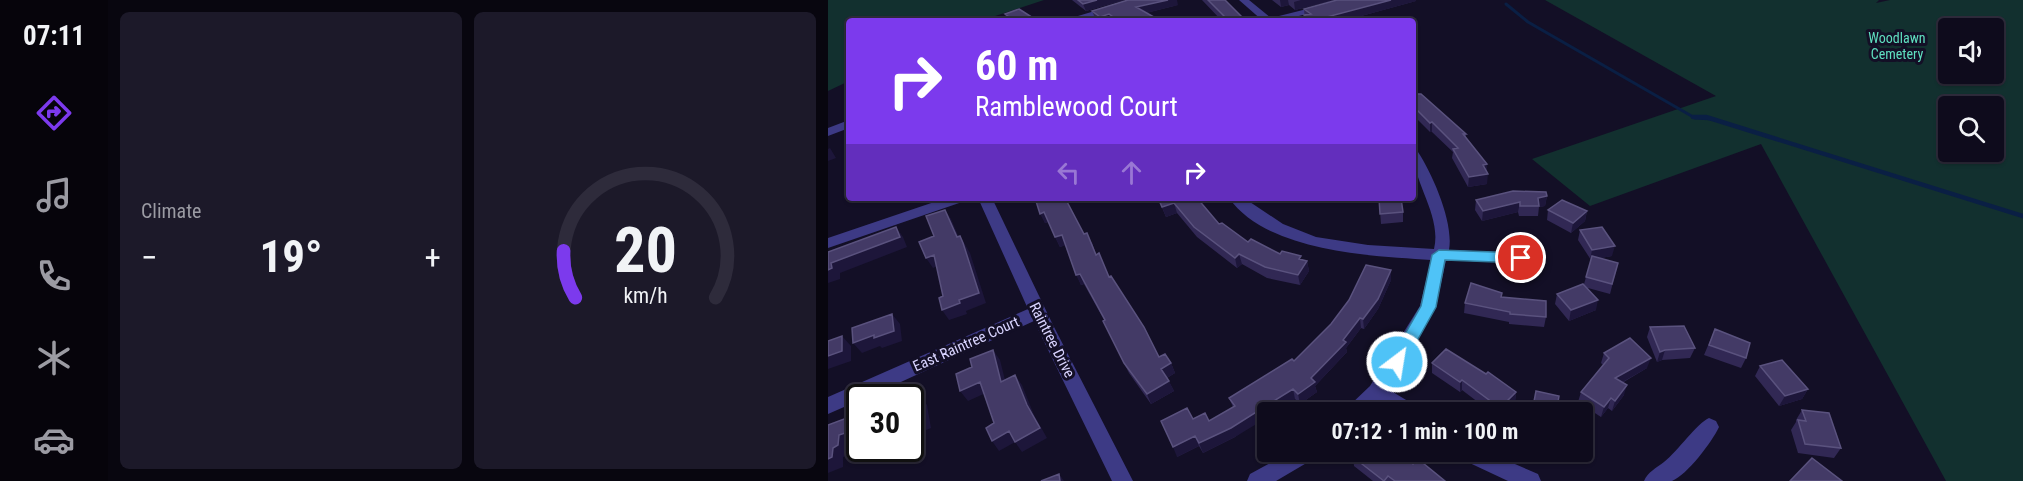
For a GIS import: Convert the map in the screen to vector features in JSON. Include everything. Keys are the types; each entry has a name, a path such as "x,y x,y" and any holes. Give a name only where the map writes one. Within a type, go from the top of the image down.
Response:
{"street":[{"path":"1077,18 1142,0"},
{"path":"1244,0 1265,18"},
{"path":"1281,18 1354,0"},
{"path":"828,132 846,125"},
{"path":"1366,402 1377,392 1407,347 1428,307 1443,241 1433,195 1425,171 1416,159"},
{"path":"828,243 951,201"},
{"name":"Raintree Drive","path":"986,201 1038,312 1123,481"},
{"path":"1238,201 1280,229 1322,245 1439,255 1521,258"},
{"name":"East Raintree Court","path":"828,406 1038,312"},
{"path":"1377,392 1392,402"},
{"path":"1654,481 1674,469 1691,452 1709,427"},
{"path":"1257,481 1290,462"},
{"path":"1488,462 1531,481"}],"green space":[{"path":"828,0 1044,0 989,18 846,18 846,82 828,91"},
{"name":"Woodlawn Cemetery","path":"1545,0 1879,0 1876,3 1890,0 2023,0 2023,481 1946,481 1761,144 1590,206 1532,159 1716,96"}],"building":[{"path":"1078,0 1097,0 1083,4"},
{"path":"1128,0 1168,0 1136,7 1156,18 1115,18 1109,14 1100,17 1092,11"},
{"path":"1208,0 1225,0 1243,18 1226,18"},
{"path":"1337,0 1391,0 1323,18 1307,18 1304,15 1311,14 1304,9"},
{"path":"1019,9 1033,18 1011,18 1005,14"},
{"path":"1416,92 1421,94 1466,134 1463,134 1487,164 1483,165 1488,174 1469,177 1453,149 1458,148 1432,122 1430,123 1416,109"},
{"path":"1513,191 1546,192 1547,196 1538,198 1539,206 1520,206 1520,202 1483,211 1476,200"},
{"path":"1562,200 1587,211 1573,223 1548,210"},
{"path":"1036,201 1067,201 1084,234 1087,233 1096,255 1099,253 1109,277 1111,276 1144,327 1159,357 1165,354 1171,363 1161,369 1169,381 1147,394 1124,363 1103,321 1105,320 1080,274 1076,275 1062,235 1055,237 1044,212 1040,214"},
{"path":"1159,201 1200,201 1219,224 1222,223 1248,242 1251,239 1280,254 1282,251 1301,256 1299,259 1307,261 1298,275 1265,267 1239,254 1235,258 1194,227 1174,203 1162,207"},
{"path":"1379,201 1401,201 1403,212 1380,214"},
{"path":"945,210 957,237 960,236 963,243 979,293 959,300 960,303 942,310 939,298 943,296 934,255 926,258 919,242 934,236 926,216"},
{"path":"896,227 900,237 831,263 832,268 828,270 828,252"},
{"path":"1602,227 1615,246 1592,250 1580,230"},
{"path":"1592,256 1618,263 1612,284 1586,277"},
{"path":"1366,265 1391,270 1378,299 1343,340 1346,342 1311,378 1315,382 1298,394 1293,389 1272,402 1257,402 1257,412 1231,428 1199,443 1195,436 1173,447 1161,421 1187,408 1193,419 1205,413 1209,421 1235,406 1229,398 1292,359 1294,361 1331,324 1349,300"},
{"path":"1471,283 1502,293 1501,297 1546,301 1546,317 1510,314 1510,312 1465,303"},
{"path":"1583,284 1598,300 1571,310 1557,294"},
{"path":"892,314 894,331 853,343 852,328"},
{"path":"1684,326 1695,348 1660,352 1650,327"},
{"path":"1715,329 1750,343 1746,358 1709,345"},
{"path":"842,336 842,351 828,356 828,341"},
{"path":"1630,338 1651,358 1615,378 1627,385 1615,401 1611,398 1604,407 1581,392 1609,358 1604,353"},
{"path":"1446,349 1486,374 1488,372 1516,392 1506,402 1492,402 1462,380 1460,382 1432,363"},
{"path":"993,350 1001,382 1015,375 1027,405 1040,428 1015,442 1009,431 992,441 986,428 994,423 980,382 960,391 956,374 972,367 970,359"},
{"path":"1782,360 1808,389 1785,396 1760,366"},
{"path":"1536,391 1559,396 1558,402 1534,402"},
{"path":"1802,410 1829,413 1841,448 1805,444 1798,420 1806,421"},
{"path":"846,418 846,433 839,435 838,445 833,448 832,457 828,459 828,425"},
{"path":"1812,458 1842,481 1790,481"},
{"path":"1359,462 1410,462 1413,464 1422,462 1445,481 1395,481 1388,476 1384,481"},
{"path":"1059,474 1060,481 1041,481"}],"waterway":[{"path":"1506,4 1528,22 1693,117"},
{"path":"1693,117 1705,117"},
{"path":"1693,117 1712,119"},
{"path":"1706,117 1712,119"},
{"path":"1712,119 2023,216"}],"route":[{"path":"1397,362 1428,307 1439,255 1521,258"}]}
